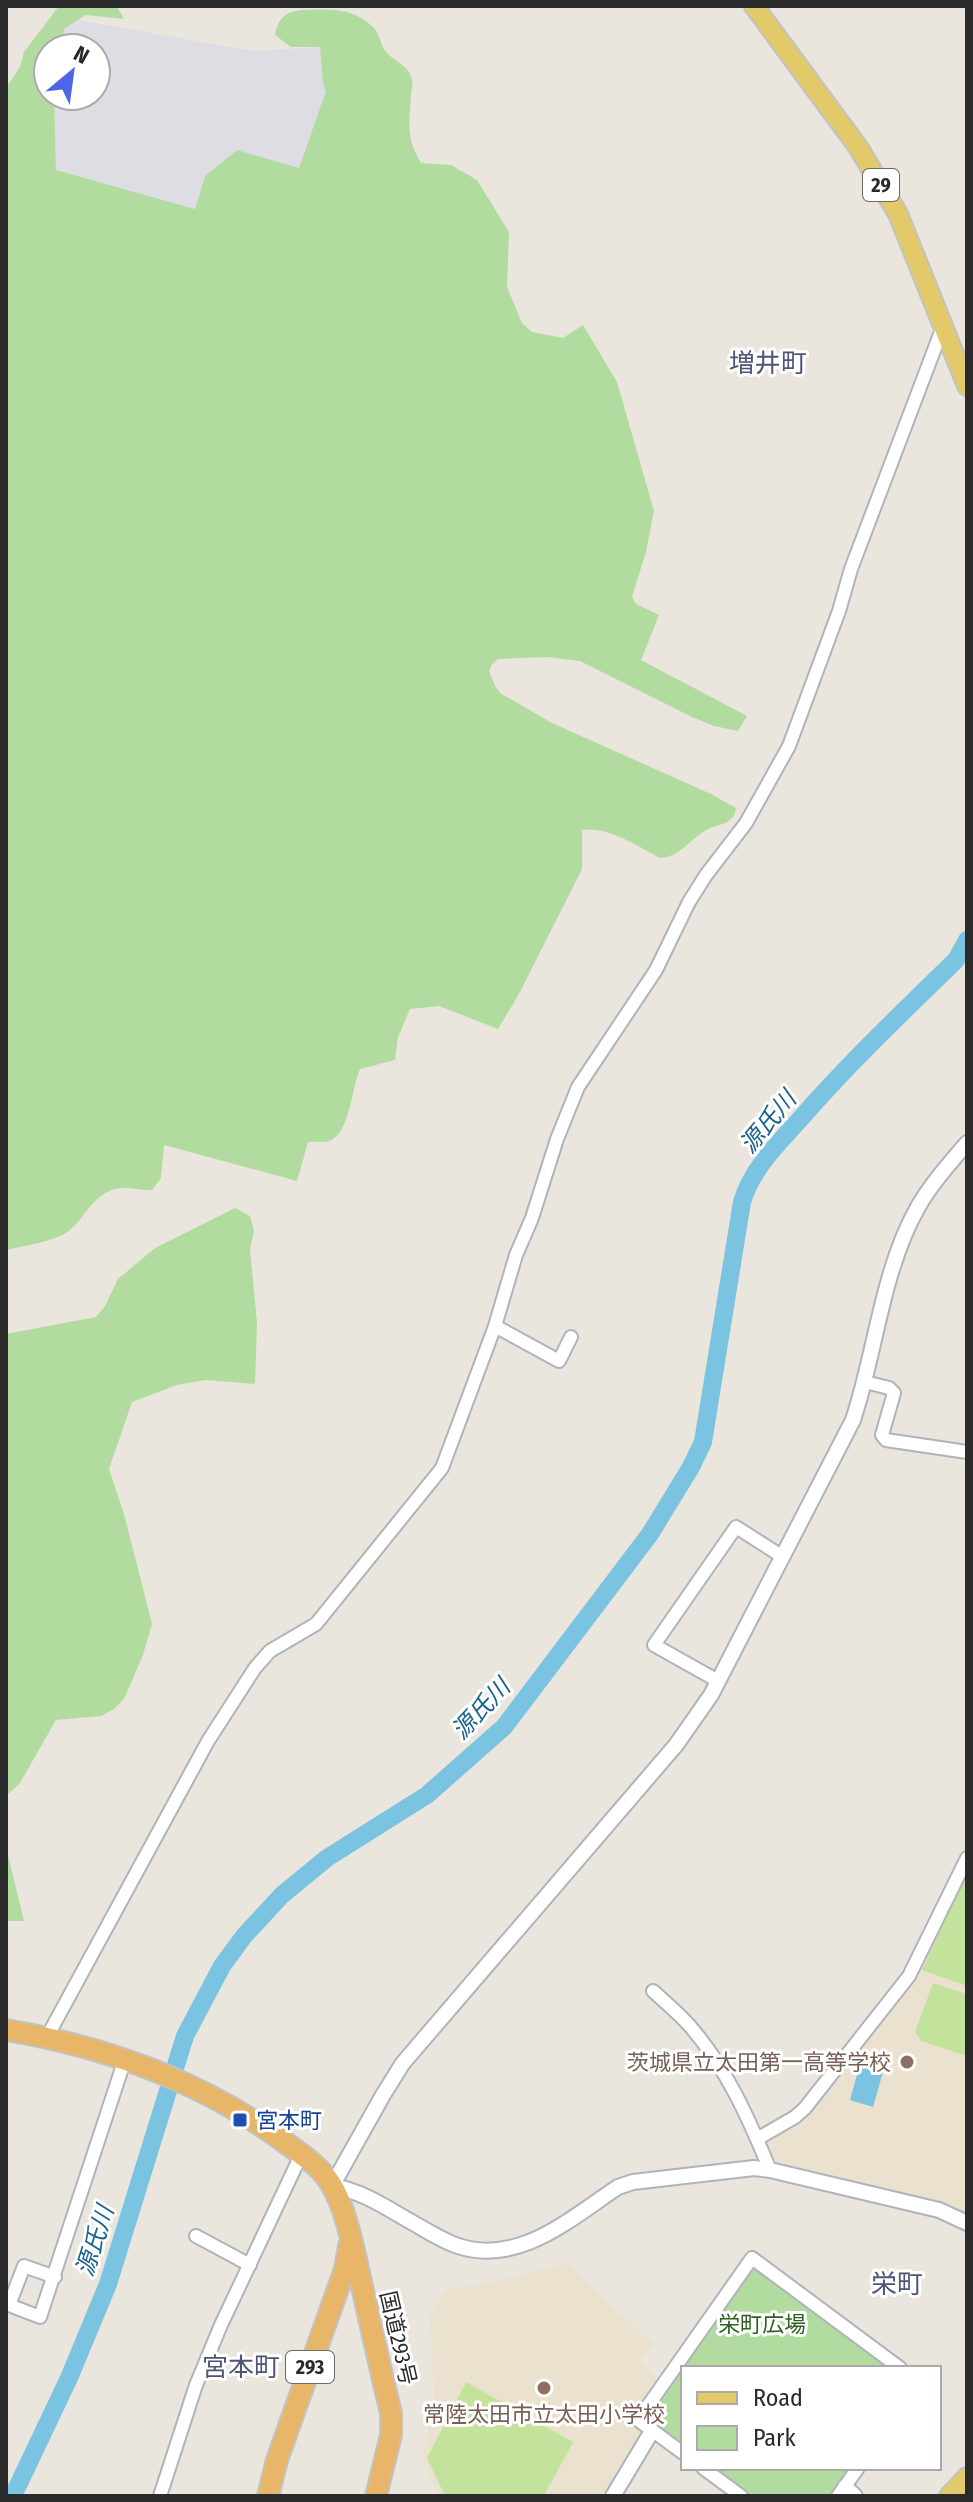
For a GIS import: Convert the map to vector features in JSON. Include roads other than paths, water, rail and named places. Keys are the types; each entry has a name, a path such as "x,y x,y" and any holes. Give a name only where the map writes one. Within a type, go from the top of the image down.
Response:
{"highway":[{"path":"6,2030 47,2037 125,2059"},
{"name":"国道293号","path":"125,2059 162,2073 247,2117 301,2155 332,2186 350,2238 351,2269 392,2425 376,2496"},
{"name":"293","path":"268,2496 277,2460 351,2269"}],"main road":[{"name":"29","path":"754,6 858,147 883,189 913,248 967,386"},
{"path":"949,2496 967,2477"}],"street":[{"path":"47,2037 208,1741 255,1668 270,1651 316,1624 442,1468 578,1087 656,970 697,888 746,823 789,746 839,611 851,569 944,324"},
{"path":"967,1143 929,1189 908,1227 893,1267 853,1420 718,1681 676,1745 403,2063 332,2186 361,2193 440,2239 476,2251 496,2251 531,2242 618,2187 633,2182 754,2168 939,2210 967,2223"},
{"path":"495,1326 559,1361 571,1337"},
{"path":"865,1382 889,1388 894,1393 882,1435 886,1440 967,1452"},
{"path":"718,1681 654,1645 736,1527 783,1557"},
{"path":"757,2139 805,2108 909,1976 967,1858"},
{"path":"653,1991 689,2026 723,2072 750,2121 770,2170"},
{"path":"55,2277 24,2266 9,2305 40,2317 55,2277 125,2059"},
{"path":"160,2496 196,2385 301,2155"},
{"path":"196,2236 250,2265"},
{"path":"681,2452 638,2420 752,2258 897,2366"},
{"path":"613,2496 652,2431"},
{"path":"705,2470 728,2492 741,2496"},
{"path":"846,2493 857,2470"}],"water":[{"path":"860,2064 883,2072 873,2107 850,2100"}],"waterway":[{"name":"源氏川","path":"13,2496 69,2378 108,2284 185,2036 222,1966 244,1936 282,1895 327,1858 427,1795 504,1727 650,1534 703,1442 742,1202 752,1178 776,1146 839,1076 956,960 967,940"}],"place":[{"name":"茨城県立太田第一高等学校","path":"907,2062"},
{"name":"宮本町","path":"240,2120"},
{"name":"常陸太田市立太田小学校","path":"544,2388"}],"district":[{"name":"増井町","path":"768,363"},
{"name":"栄町","path":"897,2284"},
{"name":"宮本町","path":"241,2367"}],"park label":[{"name":"栄町広場","path":"762,2324"}]}
